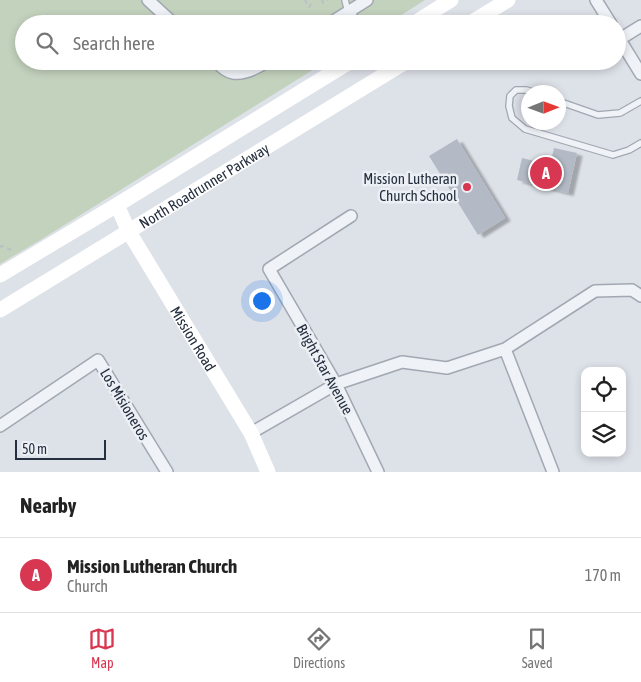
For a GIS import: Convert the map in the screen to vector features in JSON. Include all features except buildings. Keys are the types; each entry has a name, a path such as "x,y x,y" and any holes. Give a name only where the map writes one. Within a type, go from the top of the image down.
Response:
{"main road":[{"path":"427,15 451,0"},
{"path":"484,15 508,0"},
{"name":"North Roadrunner Parkway","path":"0,275 337,70"},
{"name":"North Roadrunner Parkway","path":"0,310 393,70"},
{"name":"Mission Road","path":"117,205 129,232 251,433 268,472"}],"street":[{"path":"148,0 164,15"},
{"path":"343,15 368,0"},
{"path":"596,0 605,15"},
{"path":"626,33 641,26"},
{"path":"626,50 641,74"},
{"path":"227,70 232,73 242,73 250,70"},
{"name":"Bright Star Avenue","path":"351,216 269,269 336,384 378,472"},
{"path":"251,433 336,384 402,362 447,368 505,349 595,291 632,290 641,296"},
{"path":"505,349 553,472"},
{"name":"Los Misioneros","path":"0,426 98,360 167,472"}],"lane":[{"path":"344,0 348,12"},
{"path":"521,90 516,90 510,96 509,106 512,118 521,126"},
{"path":"566,104 598,115 620,113 641,101"},
{"path":"528,130 613,155 629,150 641,143"}],"path":[{"path":"305,0 309,7 314,0"},
{"path":"322,0 322,3 328,0"}],"green space":[{"path":"0,0 425,0 401,15 15,15 15,70 313,70 0,264"}],"place":[{"name":"Mission Lutheran Church","path":"546,173"},
{"name":"Mission Lutheran Church School","path":"467,187"}]}
